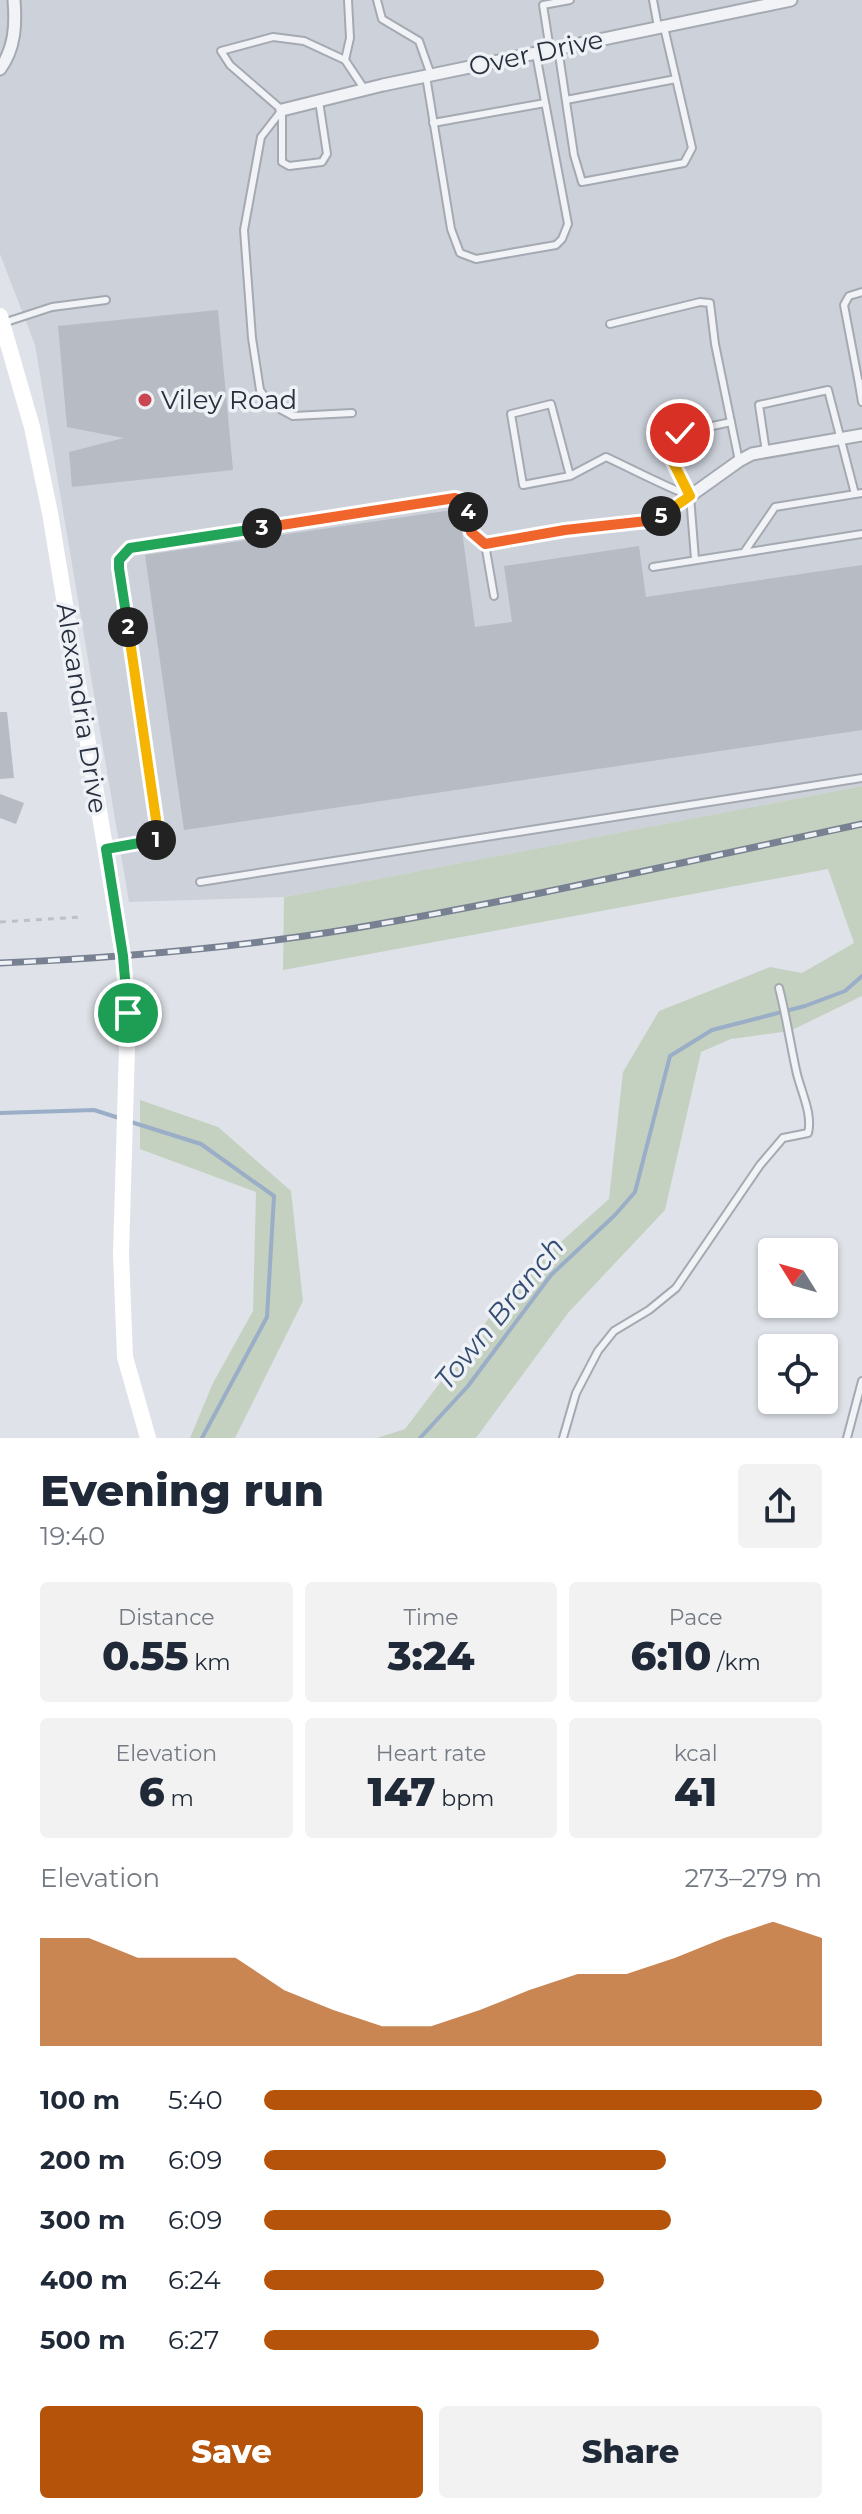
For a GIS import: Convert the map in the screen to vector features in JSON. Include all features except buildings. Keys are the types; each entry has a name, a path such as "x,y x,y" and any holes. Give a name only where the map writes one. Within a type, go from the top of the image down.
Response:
{"street":[{"path":"0,69 12,47 14,0"},
{"name":"Over Drive","path":"282,110 791,0"},
{"name":"Alexandria Drive","path":"1,319 32,427 50,513 123,956 128,1013 121,1254 125,1357 148,1438"},
{"path":"690,496 739,461 766,452 862,435"}],"lane":[{"path":"345,60 350,38 348,0"},
{"path":"377,0 382,19 419,41 428,76 451,229 460,253 476,259 556,245 568,224 536,53"},
{"path":"570,0 542,3 582,182 684,163 692,148 653,0"},
{"path":"319,101 327,154 322,162 289,166 282,162 282,110 230,65 221,51 273,37 304,41 345,60 365,90"},
{"path":"566,100 676,79"},
{"path":"433,123 545,103"},
{"path":"282,110 261,137 244,230 252,338 260,390 269,403 293,416 352,413"},
{"path":"862,292 849,296 844,305 862,402"},
{"path":"1,319 52,307 106,300"},
{"path":"610,324 700,302 710,303 739,461"},
{"path":"745,551 775,507 858,493 828,390 759,405 766,452"},
{"path":"570,476 551,404 511,414 523,485 570,476 606,457 634,469 653,482 690,496"},
{"path":"695,559 690,496 668,452 671,439 680,433 731,422"},
{"path":"485,544 565,530 656,520 690,496"},
{"path":"106,849 159,840 119,568 119,560 124,553 136,546 455,498 467,505 471,532 485,544 494,596"},
{"path":"653,567 862,534"},
{"path":"200,882 862,778"},
{"path":"563,1438 576,1393 598,1351 614,1331 649,1310 676,1288 704,1243 783,1138 808,1133 810,1123 779,988"},
{"path":"847,1438 862,1381"}],"path":[{"path":"0,922 80,917"}],"shaded area":[{"path":"0,0 862,0 862,786 284,897 129,902 35,345 0,254"}],"green space":[{"path":"862,786 862,996 790,1031 731,1039 701,1052 665,1210 568,1313 476,1438 377,1438 405,1429 517,1281 609,1199 623,1072 659,1011 770,967 802,973 854,943 828,869 283,970 284,897"},
{"path":"140,1100 218,1127 291,1191 303,1301 235,1438 190,1438 213,1383 253,1311 256,1192 140,1149"}],"waterway":[{"name":"Town Branch","path":"420,1438 468,1386 551,1275 635,1192 670,1056 712,1030 805,1006 845,991 862,976"},
{"name":"Town Branch","path":"0,1113 94,1110 119,1118"},
{"name":"Town Branch","path":"131,1122 201,1144 274,1196 267,1317 202,1438"}],"railway":[{"path":"0,963 176,951 350,929 543,893 862,824"}],"place":[{"name":"Viley Road","path":"145,400"}],"route":[{"path":"128,1013 123,956 106,849 159,840 119,568 119,560 124,553 136,546 455,498 467,505 471,532 485,544 565,530 656,520 690,496 668,452 671,439 680,433"}]}
